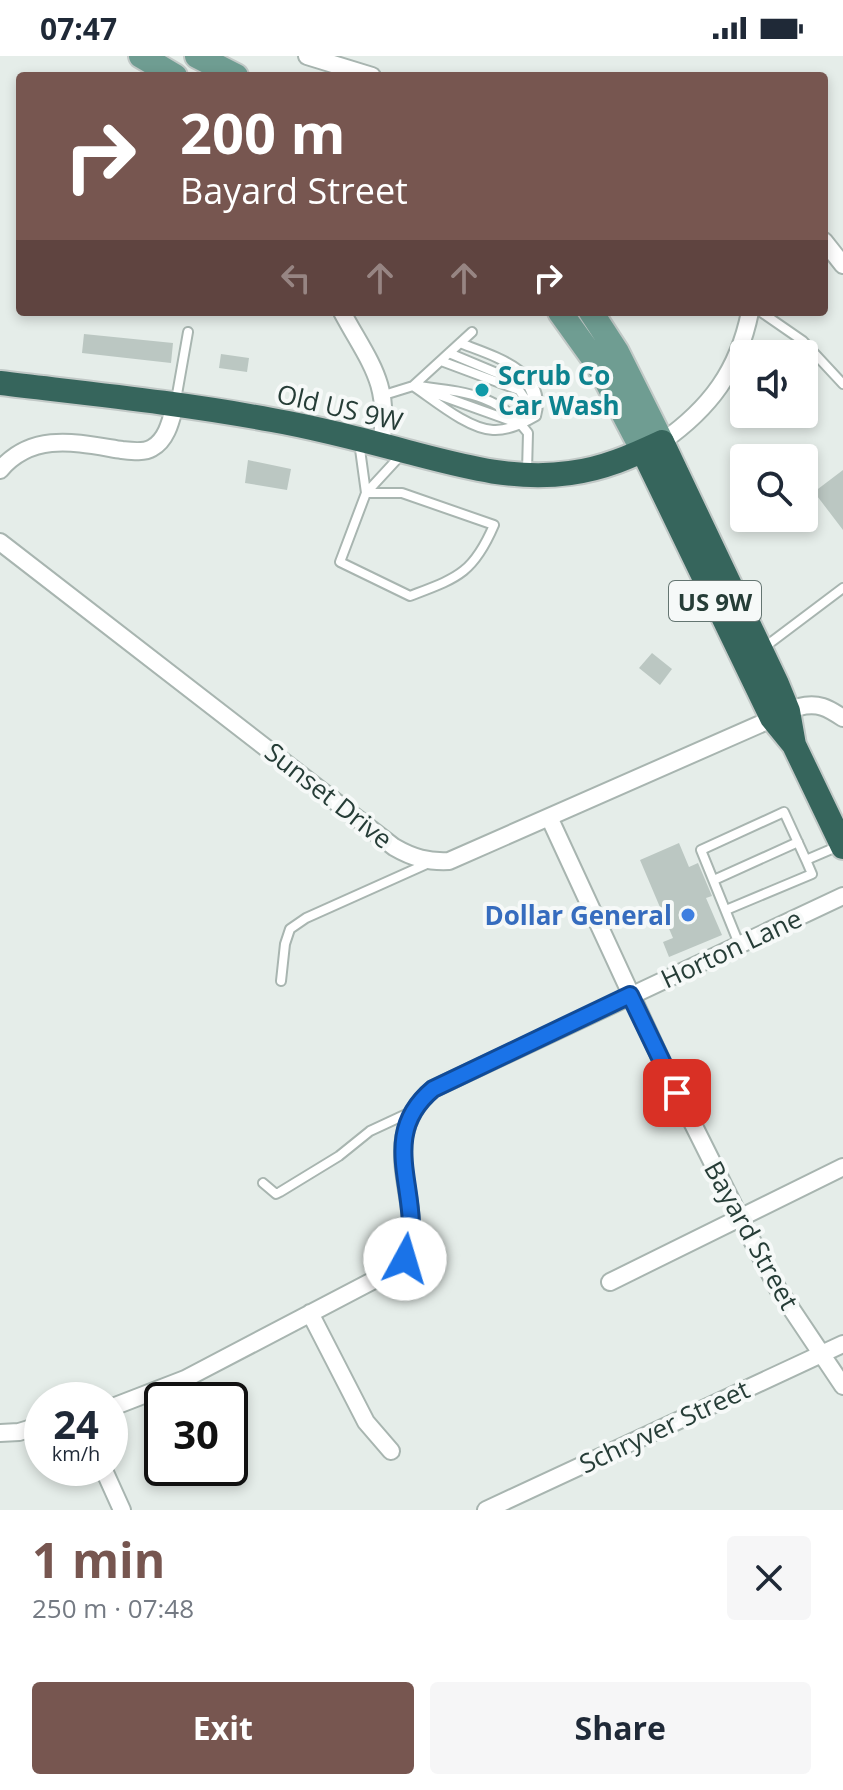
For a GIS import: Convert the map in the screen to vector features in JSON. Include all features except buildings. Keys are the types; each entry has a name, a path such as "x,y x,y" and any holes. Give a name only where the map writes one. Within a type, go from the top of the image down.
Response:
{"highway":[{"name":"Old US 9W","path":"0,383 274,420 470,468 527,475 592,469 652,447"},
{"name":"US 9W","path":"652,447 761,649 780,715"},
{"name":"US 9W","path":"652,447 842,846"}],"main road":[{"path":"141,56 168,72"},
{"path":"197,56 228,72"},
{"name":"US 9W","path":"563,316 652,447"},
{"name":"US 9W","path":"594,316 617,352 652,447"}],"street":[{"path":"307,56 359,72"},
{"path":"828,246 843,265"},
{"path":"344,316 384,395 385,422 370,443"},
{"path":"652,447 684,426 712,399 733,365 749,316"},
{"path":"0,470 20,451 55,441 136,452 151,449 162,439 175,405"},
{"name":"Sunset Drive","path":"0,542 394,847 410,857 432,862"},
{"path":"432,862 449,861 811,704 824,706 843,718"},
{"name":"Bayard Street","path":"549,817 630,995 740,1218 778,1289 843,1386"},
{"name":"Horton Lane","path":"414,1110 423,1097 450,1079 843,896"},
{"path":"128,1401 185,1379 388,1275 405,1259 411,1237 403,1151 407,1124 414,1110"},
{"path":"610,1282 843,1167"},
{"path":"310,1313 366,1422 391,1451"},
{"name":"Schryver Street","path":"486,1510 843,1344"},
{"path":"0,1433 24,1430"},
{"path":"111,1486 122,1510"}],"lane":[{"path":"767,316 803,341 843,384"},
{"path":"175,405 188,332"},
{"path":"384,395 413,386 472,332"},
{"path":"413,386 459,417 493,430 521,424 536,416 540,399 535,385 525,374 460,343"},
{"path":"449,353 528,386 533,404 521,424"},
{"path":"441,361 519,390 526,400 521,424"},
{"path":"413,386 521,424 528,433 527,475"},
{"path":"366,493 402,493 494,525 484,548 457,578 410,596 340,562 366,493 370,443"},
{"path":"366,493 405,451"},
{"path":"761,649 843,588"},
{"path":"726,910 812,874 784,812 701,850 739,944"},
{"path":"714,880 798,842"},
{"path":"806,860 842,846"},
{"path":"281,981 290,929 306,918 432,862"},
{"path":"263,1183 276,1194 339,1156 370,1131 414,1110"}],"place":[{"name":"Scrub Co Car Wash","path":"482,390"},
{"name":"Dollar General","path":"688,915"}],"route":[{"path":"405,1259 411,1237 403,1167 404,1136 414,1110 433,1089 630,995 677,1093"}]}
